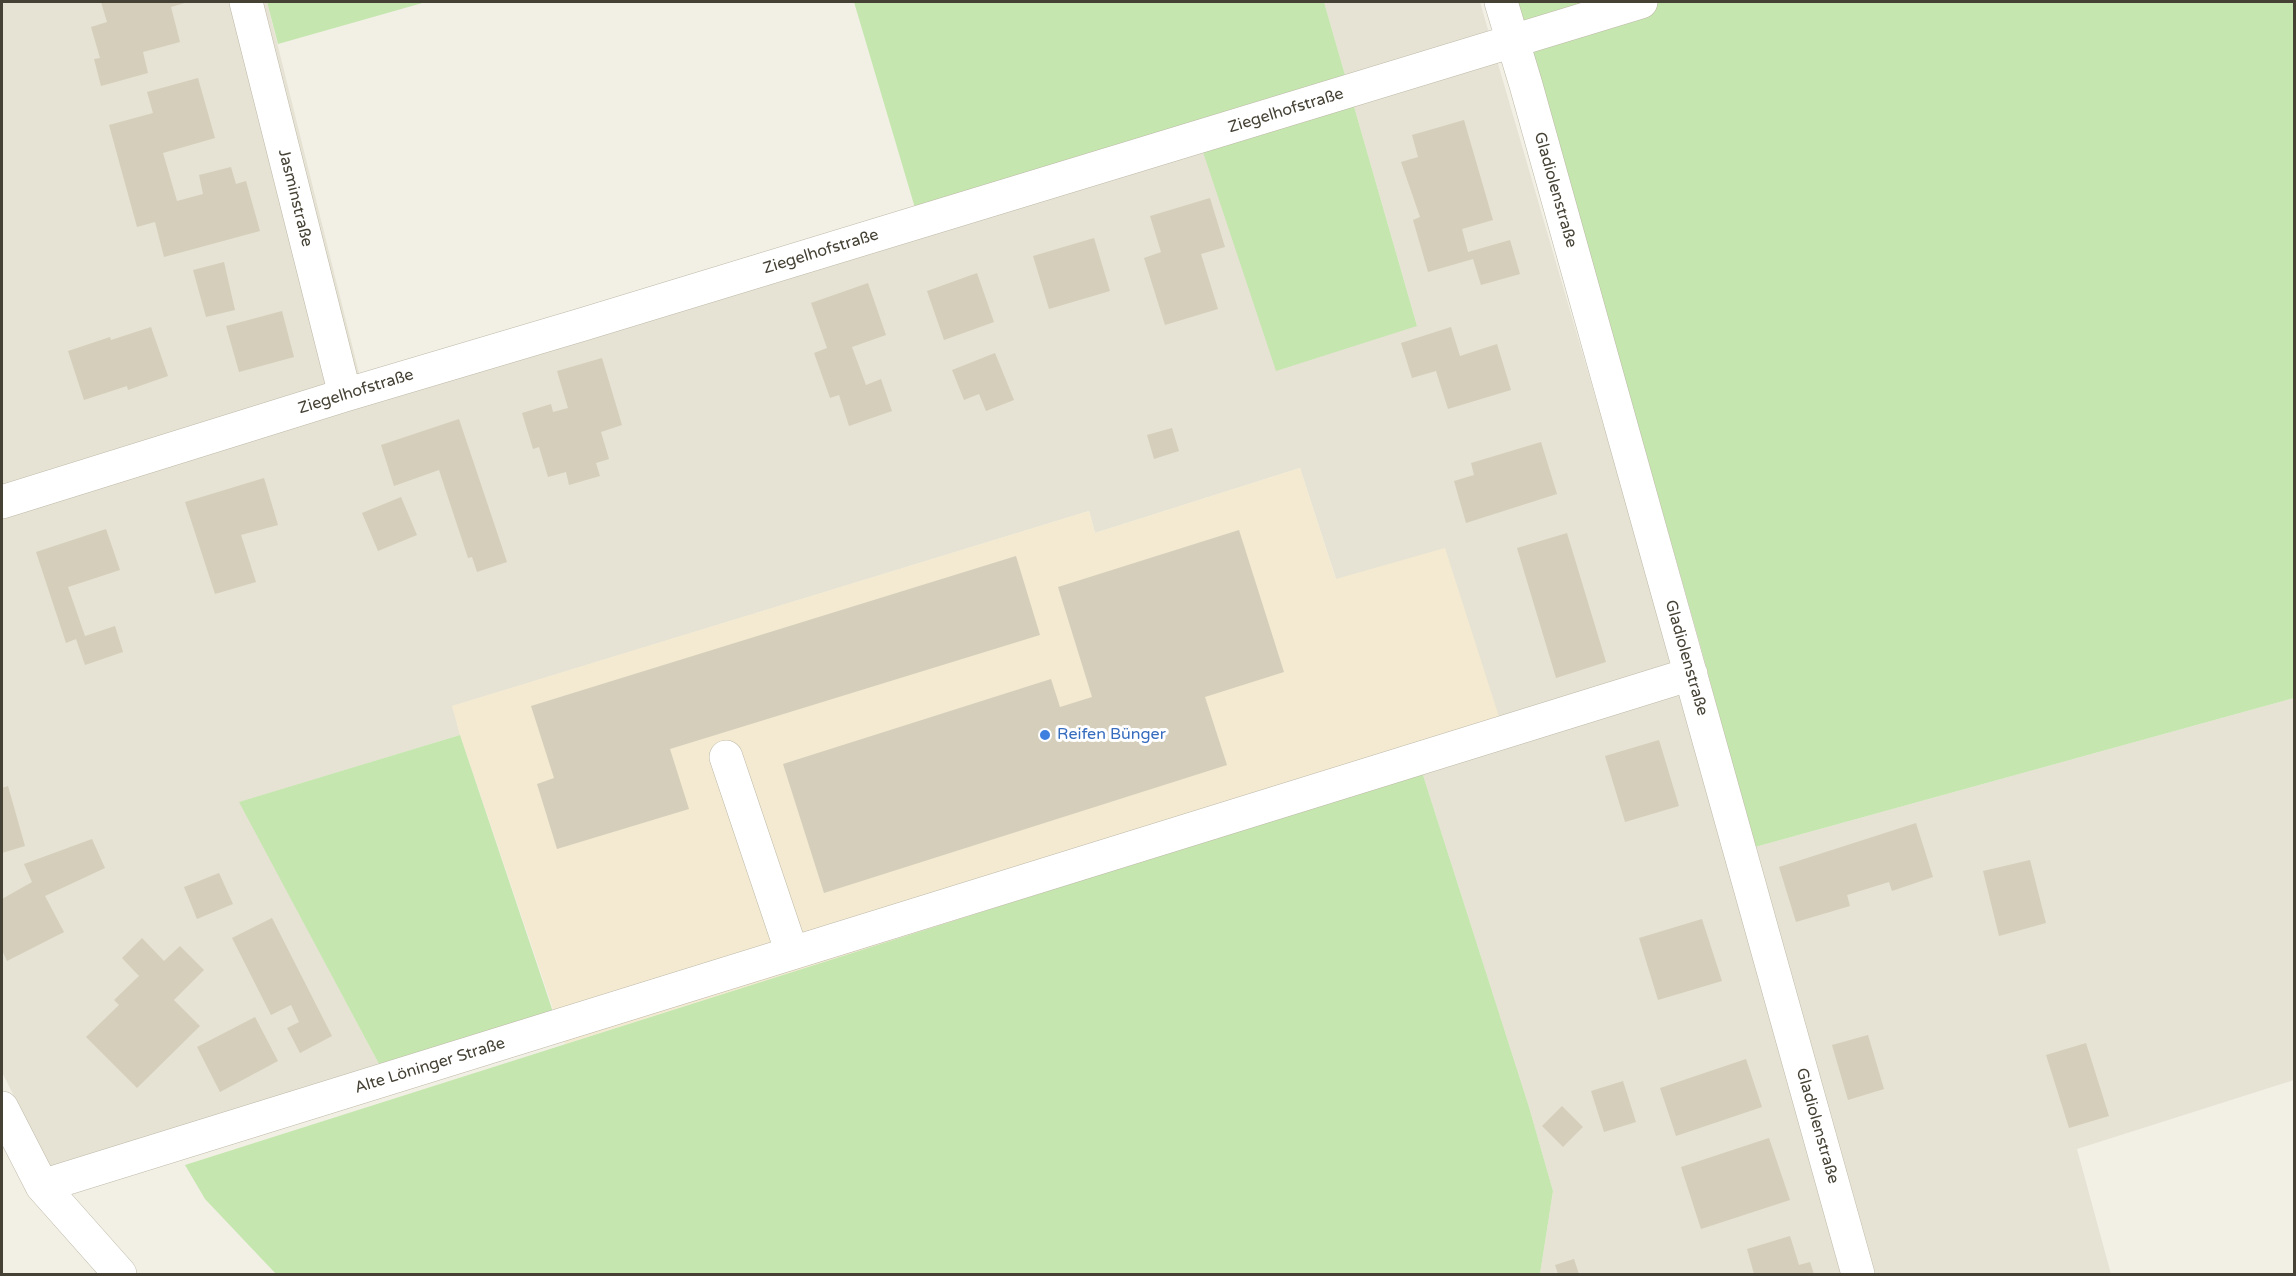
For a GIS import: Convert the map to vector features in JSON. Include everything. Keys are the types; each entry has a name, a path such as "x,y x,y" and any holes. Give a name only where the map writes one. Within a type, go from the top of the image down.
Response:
{"street":[{"name":"Jasminstraße","path":"246,2 345,395"},
{"name":"Gladiolenstraße","path":"1501,2 1858,1275"},
{"name":"Ziegelhofstraße","path":"2,502 345,395 1641,2"},
{"name":"Alte Löninger Straße","path":"42,1186 1691,674"},
{"path":"726,757 805,949"},
{"path":"2,1108 42,1186 120,1275"}],"shaded area":[{"path":"2,2 267,2 361,381 1194,124 1417,326 1324,2 1480,2 1674,667 1701,648 1755,847 2294,698 2294,1080 2077,1149 2111,1274 1540,1274 1553,1191 1529,1107 1422,772 1336,579 1300,468 1095,533 1089,511 453,706 460,735 240,802 379,1064 50,1169 2,1072"},
{"name":"Reifen Bünger","path":"1300,468 1336,579 1445,548 1508,745 565,1044 452,706 1089,511 1095,533"}],"green space":[{"path":"267,2 426,2 278,44"},
{"path":"854,2 1324,2 1417,326 1276,371 1194,125 915,208"},
{"path":"1518,2 2294,2 2294,698 1755,847"},
{"path":"460,735 553,1012 379,1064 239,802"},
{"path":"1422,772 1529,1107 1553,1191 1540,1274 276,1274 205,1199 185,1165"}],"building":[{"path":"101,2 188,2 171,7 180,42 143,52 148,73 101,86 94,59 100,58 91,27 107,22"},
{"path":"198,78 215,138 163,153 177,201 203,194 199,175 231,167 236,184 246,181 260,231 164,257 155,222 137,227 109,125 153,113 147,92"},
{"path":"1464,120 1493,220 1462,229 1468,252 1510,240 1520,274 1481,285 1473,259 1428,272 1413,220 1420,217 1401,162 1418,157 1412,135"},
{"path":"1210,198 1225,247 1201,254 1218,309 1165,325 1144,258 1161,252 1150,216"},
{"path":"1094,238 1110,291 1049,309 1033,256"},
{"path":"224,262 235,310 206,317 193,270"},
{"path":"977,273 994,322 944,340 927,291"},
{"path":"868,283 886,335 852,347 866,385 881,379 892,411 849,426 839,395 830,398 814,353 827,348 811,303"},
{"path":"282,311 294,357 239,372 226,326"},
{"path":"151,327 168,376 128,390 127,386 84,400 68,351"},
{"path":"1451,327 1460,356 1497,344 1511,390 1448,409 1436,371 1412,378 1401,343"},
{"path":"995,353 1014,400 986,411 979,394 964,400 952,370"},
{"path":"602,358 622,425 601,432 609,459 596,463 600,476 569,485 566,472 548,477 539,447 533,449 522,413 551,404 553,412 568,408 557,371"},
{"path":"459,419 507,562 477,572 472,557 468,558 439,470 394,486 381,445"},
{"path":"1172,428 1179,451 1154,459 1147,435"},
{"path":"1541,442 1557,494 1466,523 1454,481 1474,475 1471,463"},
{"path":"264,478 278,525 241,535 256,582 215,594 185,502"},
{"path":"401,497 417,535 378,551 362,513"},
{"path":"106,529 120,570 68,587 85,636 115,626 123,652 85,665 76,639 66,643 36,552"},
{"name":"Reifen Bünger","path":"1239,530 1284,672 1205,697 1227,765 824,893 783,764 1051,679 1060,707 1092,697 1058,587"},
{"path":"1567,533 1606,662 1556,678 1517,548"},
{"path":"1016,556 1040,635 670,749 689,809 557,849 537,784 554,778 531,706"},
{"path":"1659,740 1679,806 1625,822 1605,756"},
{"path":"8,786 25,846 2,853 2,788"},
{"path":"1916,823 1933,877 1892,891 1889,882 1847,895 1850,906 1796,922 1779,867"},
{"path":"92,839 105,868 45,896 64,932 7,961 2,950 2,899 32,882 24,864"},
{"path":"2030,860 2046,923 1999,936 1983,871"},
{"path":"219,873 233,904 197,919 184,887"},
{"path":"272,918 332,1036 300,1053 287,1028 299,1022 291,1005 271,1015 232,938"},
{"path":"1702,919 1722,981 1658,1000 1639,938"},
{"path":"142,938 164,961 180,946 204,970 174,1000 200,1026 137,1088 86,1037 119,1005 114,1000 139,976 122,958"},
{"path":"255,1017 278,1061 220,1092 197,1047"},
{"path":"1868,1035 1884,1089 1848,1100 1832,1045"},
{"path":"2086,1043 2109,1116 2069,1128 2046,1055"},
{"path":"1746,1059 1762,1107 1676,1136 1660,1088"},
{"path":"1623,1081 1636,1122 1604,1132 1591,1091"},
{"path":"1562,1106 1583,1127 1563,1147 1542,1126"},
{"path":"1769,1138 1790,1200 1701,1229 1681,1167"},
{"path":"1790,1236 1799,1265 1810,1262 1814,1274 1754,1274 1747,1249"},
{"path":"1574,1259 1579,1274 1558,1274 1555,1265"}],"place":[{"name":"Reifen Bünger","path":"1045,735"}]}
